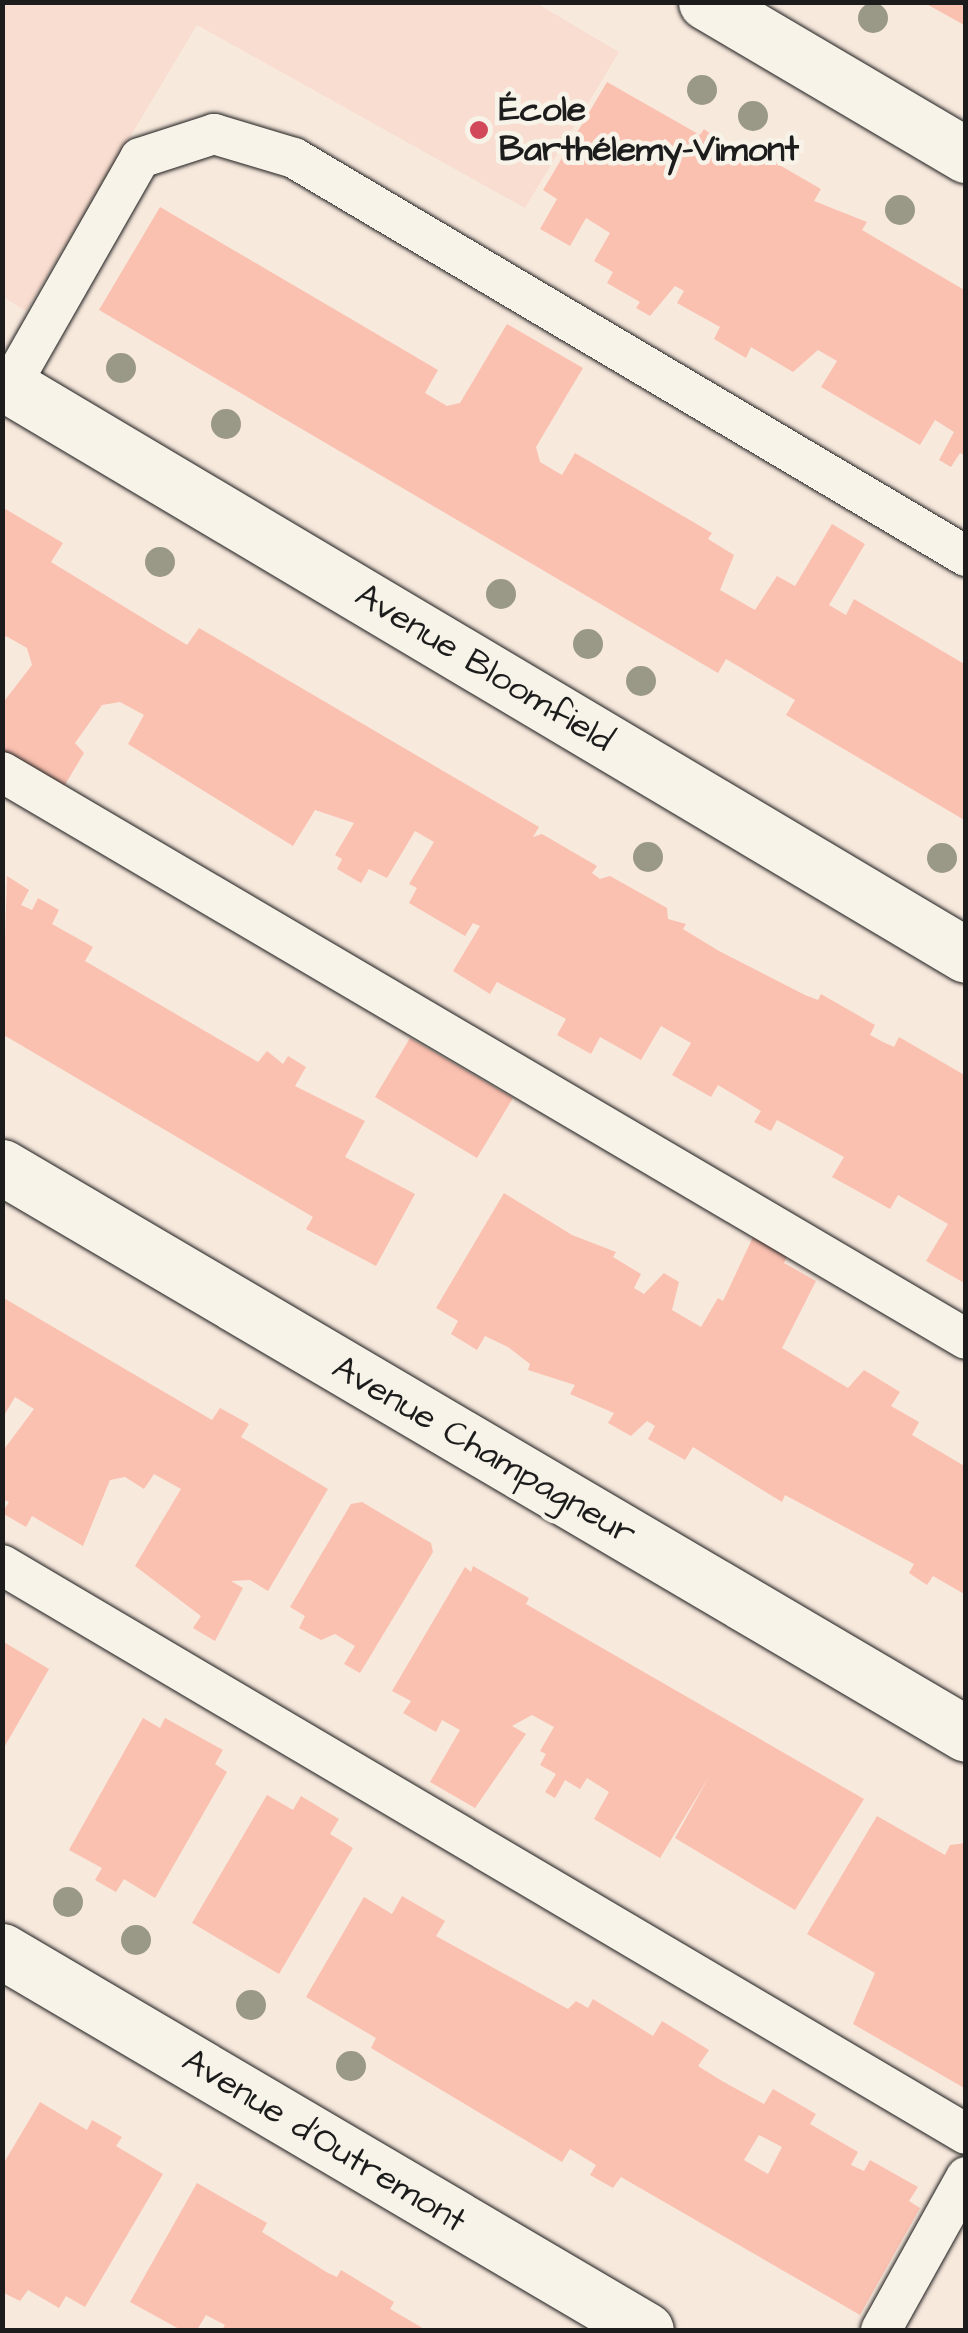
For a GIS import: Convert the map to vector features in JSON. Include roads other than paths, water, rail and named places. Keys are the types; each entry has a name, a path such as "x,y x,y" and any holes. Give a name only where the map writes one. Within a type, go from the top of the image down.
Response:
{"street":[{"path":"706,2 966,155"},
{"name":"Avenue Bloomfield","path":"6,384 966,954"},
{"name":"Avenue Champagneur","path":"2,1168 966,1734"},
{"name":"Avenue d'Outremont","path":"2,1951 646,2330"}],"lane":[{"path":"6,384 140,158 214,134 294,158 966,556"},
{"path":"2,772 966,1339"},
{"path":"2,1565 966,2134"},
{"path":"881,2330 966,2176"}],"place":[{"name":"École Barthélemy-Vimont","path":"479,130"}]}
